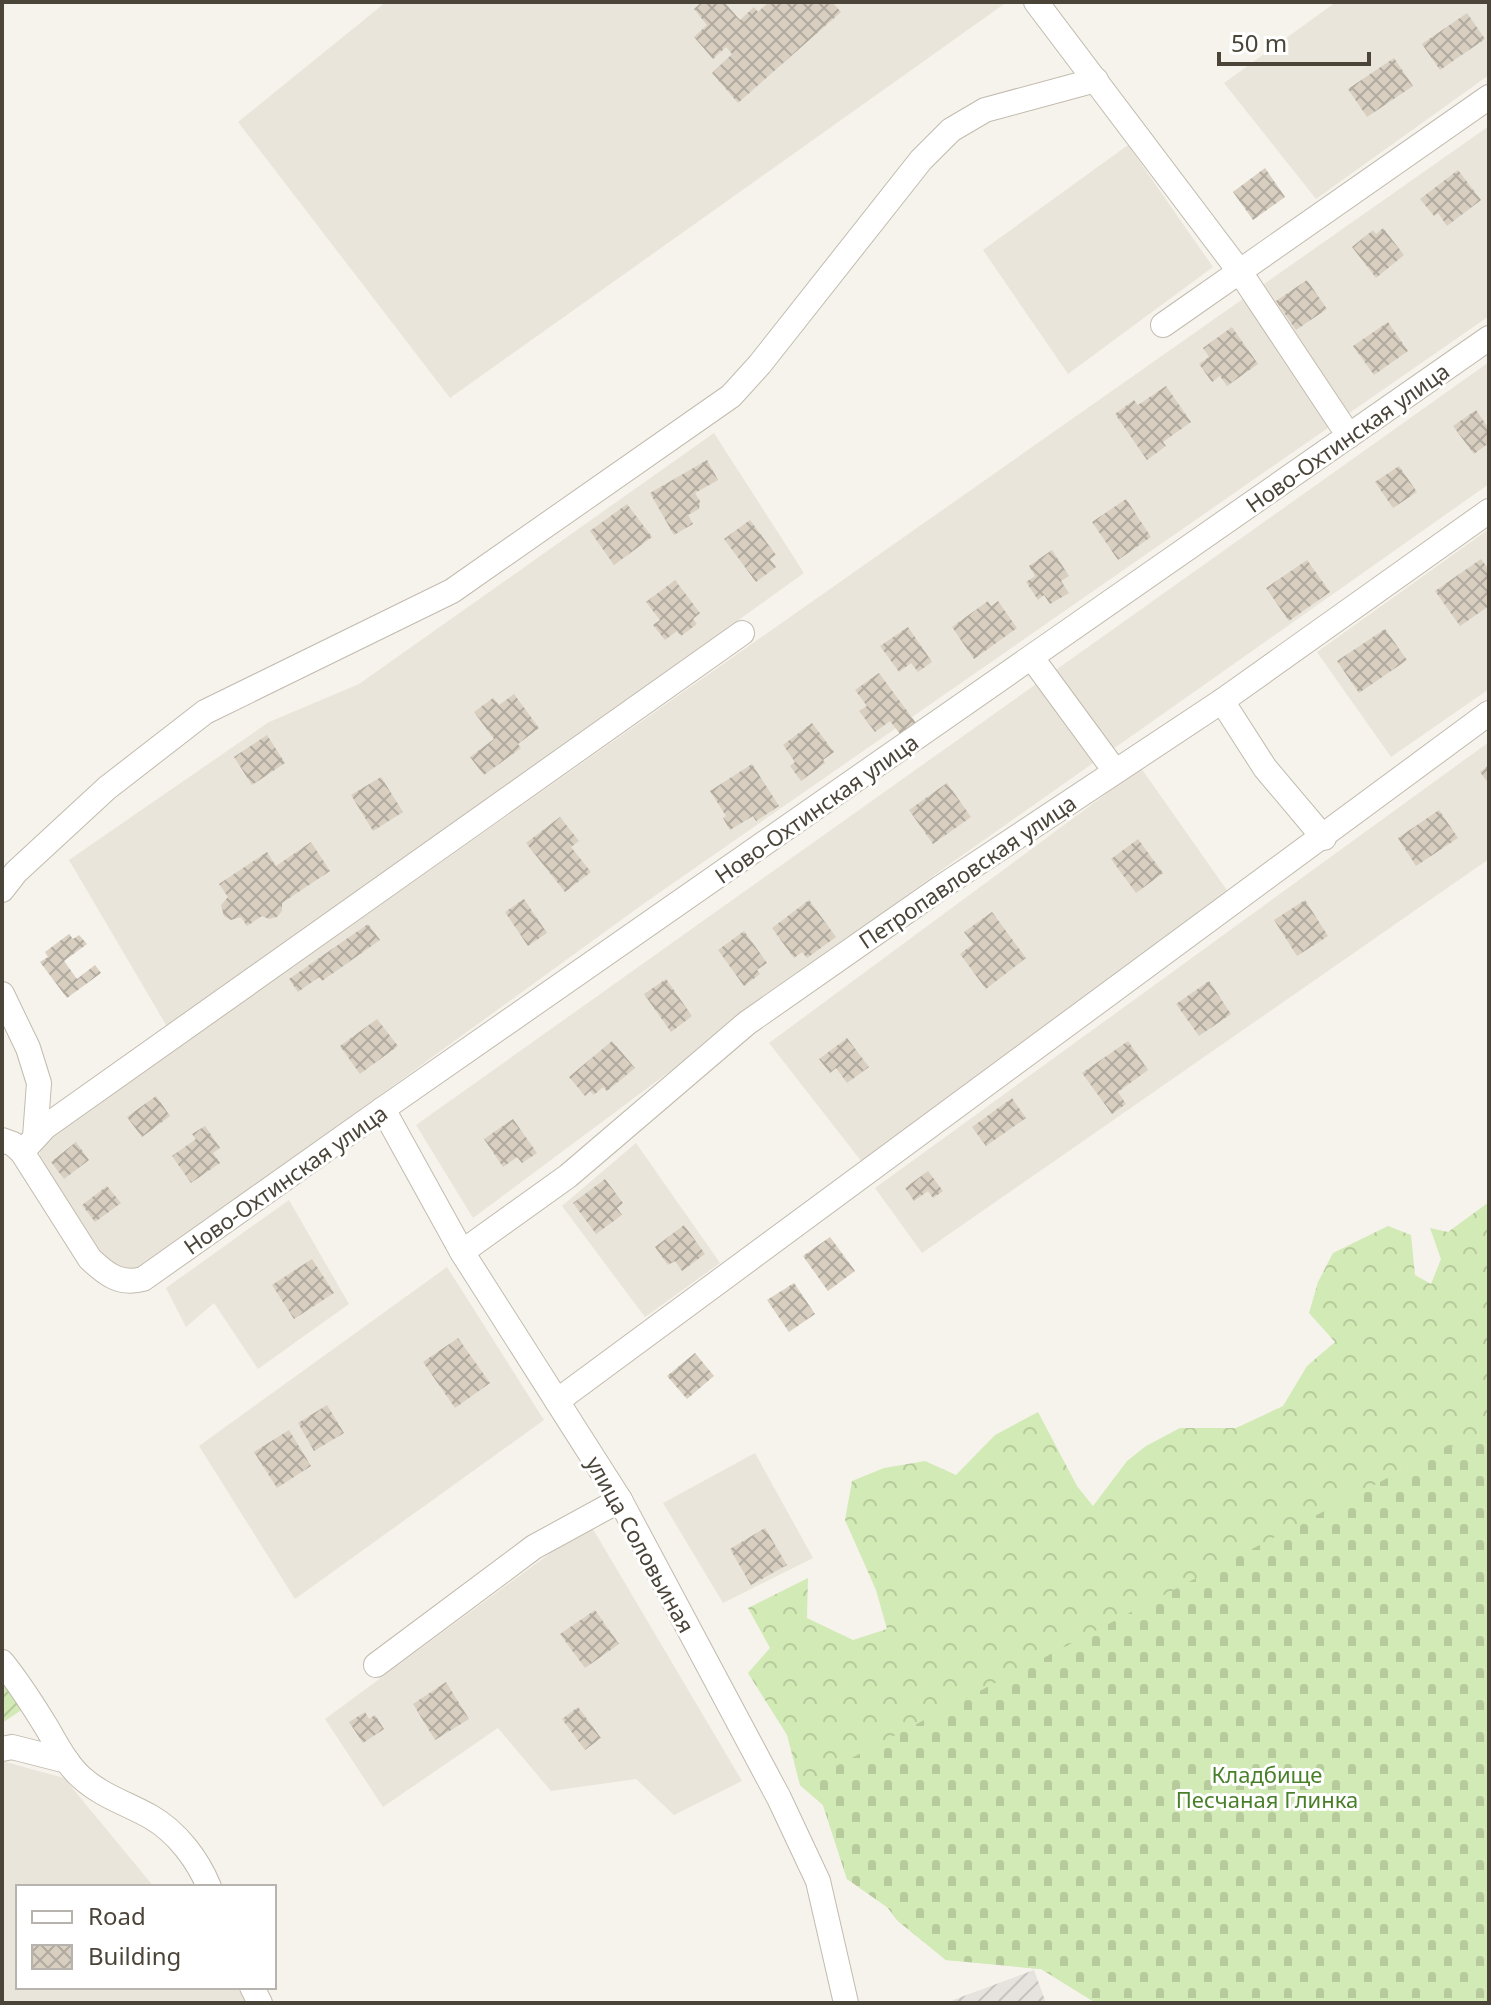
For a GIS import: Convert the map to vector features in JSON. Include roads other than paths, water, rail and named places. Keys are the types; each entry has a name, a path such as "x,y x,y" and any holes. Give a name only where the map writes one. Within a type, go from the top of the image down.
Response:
{"street":[{"path":"1036,2 1240,272 1349,436"},
{"path":"2,890 16,872 107,788 205,712 452,591 731,396 760,364 921,160 951,130 985,110 1096,80"},
{"path":"1163,325 1489,97"},
{"name":"Ново-Охтинская улица","path":"20,1143 90,1259 116,1279 128,1283 143,1279 1489,338"},
{"name":"Петропавловская улица","path":"462,1252 568,1176 747,1023 940,888 1222,701 1489,511"},
{"path":"20,1143 742,633"},
{"path":"1032,658 1115,771"},
{"path":"1222,701 1265,768 1324,838"},
{"path":"557,1401 1324,838 1489,713"},
{"path":"2,994 28,1048 39,1083 20,1143"},
{"name":"улица Соловьиная","path":"383,1109 462,1252 620,1500 779,1798 818,1881 846,2003"},
{"path":"376,1665 534,1547 620,1500"},
{"path":"2,1662 24,1689 67,1761 80,1776 97,1790 154,1818 173,1833 191,1855 208,1885"},
{"path":"2,1749 12,1747 67,1761"}],"park label":[{"name":"Кладбище Песчаная Глинка","path":"1267,1786"}]}
